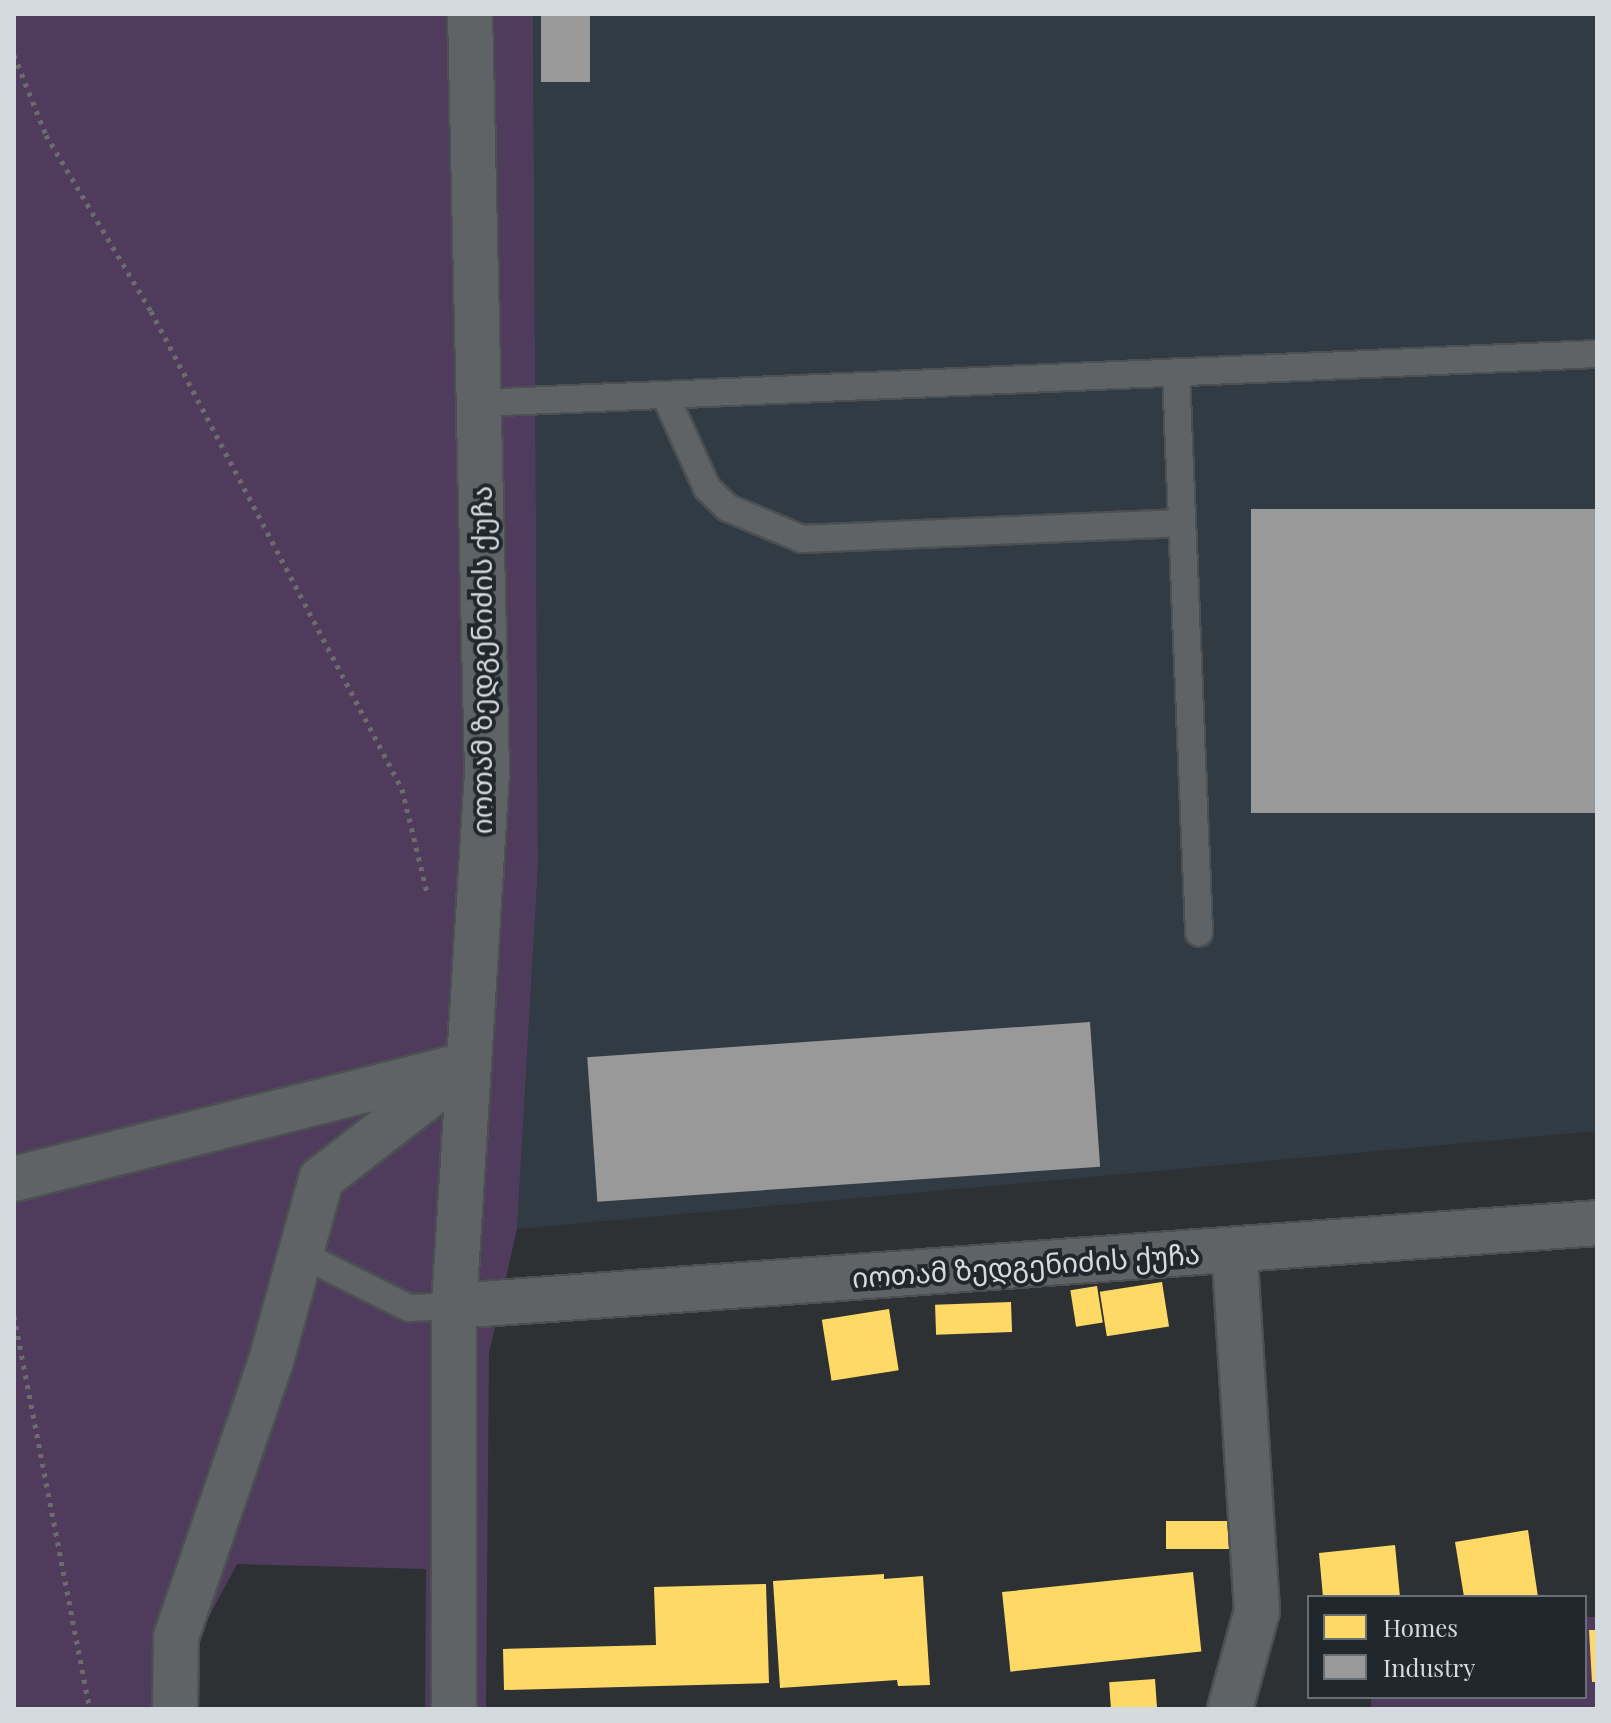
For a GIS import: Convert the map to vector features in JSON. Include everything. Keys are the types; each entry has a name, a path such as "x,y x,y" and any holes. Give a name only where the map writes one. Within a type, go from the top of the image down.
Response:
{"street":[{"name":"იოთამ ზედგენიძის ქუჩა","path":"454,1709 454,1306 487,773 470,14"},
{"path":"14,1179 468,1065"},
{"path":"175,1709 176,1637 271,1361 321,1179 468,1065"},
{"name":"იოთამ ზედგენიძის ქუჩა","path":"454,1306 1597,1223"},
{"path":"1230,1709 1257,1611 1234,1250"}],"lane":[{"path":"479,403 1597,354"},
{"path":"1176,372 1199,933"},
{"path":"665,395 707,488 728,508 802,539 1182,523"},
{"path":"301,1254 409,1308 454,1306"}],"path":[{"path":"14,55 46,135 151,311 402,789 428,896"},
{"path":"14,1316 90,1709"}],"shaded area":[{"path":"14,14 533,14 538,866 517,1229 489,1353 486,1709 425,1709 426,1569 237,1564 198,1637 199,1709 14,1709"},
{"path":"533,14 1597,14 1597,1131 517,1229 538,866"},
{"path":"1587,1617 1597,1617 1597,1709 1371,1709 1371,1699 1587,1699"}],"building: Homes":[{"path":"1162,1282 1169,1326 1107,1336 1100,1292"},
{"path":"1097,1286 1103,1323 1076,1327 1070,1290"},
{"path":"1011,1302 1012,1332 936,1335 935,1305"},
{"path":"889,1309 899,1370 832,1381 822,1320"},
{"path":"1166,1521 1231,1521 1231,1549 1166,1549"},
{"path":"1528,1530 1538,1595 1464,1595 1455,1542"},
{"path":"1395,1545 1400,1595 1323,1595 1319,1553"},
{"path":"1193,1572 1201,1652 1010,1672 1002,1592"},
{"path":"884,1574 884,1579 923,1576 930,1685 898,1686 897,1680 780,1688 773,1581"},
{"path":"766,1584 769,1683 504,1690 503,1649 656,1645 654,1587"},
{"path":"1589,1630 1597,1630 1597,1682 1592,1682"},
{"path":"1155,1679 1157,1709 1111,1709 1109,1682"}],"building: Industry":[{"path":"541,14 590,14 590,82 541,82"},
{"path":"1251,509 1597,509 1597,813 1251,813"},
{"path":"1090,1022 1100,1167 597,1202 587,1057"}]}
